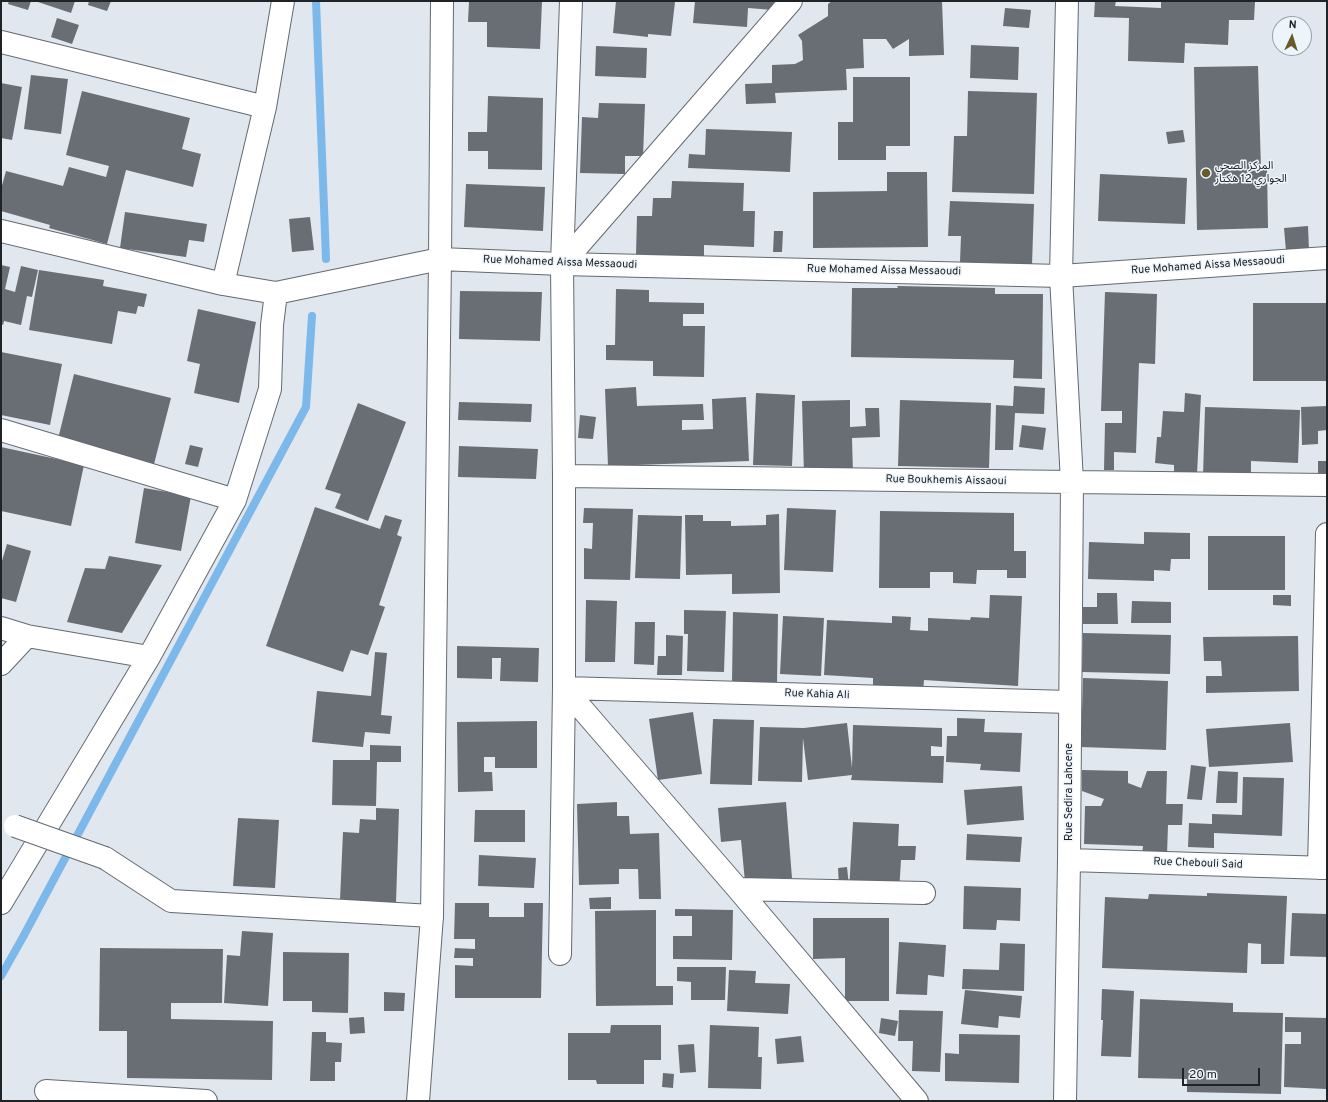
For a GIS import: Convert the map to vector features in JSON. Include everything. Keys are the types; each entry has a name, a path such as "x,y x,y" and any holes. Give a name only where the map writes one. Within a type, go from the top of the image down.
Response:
{"street":[{"path":"223,284 264,107 283,1"},
{"path":"418,1101 432,916 442,1"},
{"path":"560,954 564,688 562,264 571,1"},
{"path":"562,264 791,1"},
{"name":"Rue Sedira Lahcene","path":"1065,1101 1069,860 1072,482 1061,276 1067,1"},
{"path":"1,42 264,107"},
{"path":"1,231 223,284 276,293 272,325 270,389 235,500 149,657 1,903"},
{"name":"Rue Mohamed Aissa Messaoudi","path":"276,293 440,259 562,264 1061,276 1327,258"},
{"path":"1,430 235,500"},
{"name":"Rue Boukhemis Aissaoui","path":"564,476 1327,485"},
{"path":"1323,868 1327,534"},
{"path":"1,628 27,636 149,657"},
{"path":"1,664 27,636"},
{"path":"564,688 738,889 916,1101"},
{"name":"Rue Kahia Ali","path":"564,688 1070,702"},
{"path":"8,824 105,858 171,901 432,916"},
{"name":"Rue Chebouli Said","path":"1069,860 1323,868"},
{"path":"738,889 924,893"},
{"path":"46,1091 206,1101"}],"building":[{"path":"9,1 31,1 28,10 8,4"},
{"path":"35,1 75,1 71,13"},
{"path":"89,1 111,1 107,11 88,5"},
{"path":"469,1 542,1 540,49 487,47 487,22 468,22"},
{"path":"616,1 675,2 671,36 648,34 648,37 613,33"},
{"path":"695,1 774,1 773,10 748,8 747,27 693,23"},
{"path":"832,1 942,1 944,55 909,56 909,39 893,49 886,39 863,39 864,68 846,69 847,90 775,93 776,103 746,104 745,84 772,83 772,65 795,64 803,60 802,41 798,35 828,16 828,4"},
{"path":"1095,1 1116,1 1115,6 1161,8 1161,1 1255,1 1254,20 1229,20 1228,45 1185,43 1184,63 1128,61 1129,18 1094,17"},
{"path":"1005,8 1031,10 1029,28 1003,26"},
{"path":"57,18 79,25 72,44 51,37"},
{"path":"971,45 1019,47 1018,80 970,78"},
{"path":"596,46 647,48 646,78 595,76"},
{"path":"1258,66 1261,169 1267,169 1268,228 1197,230 1194,67"},
{"path":"31,75 68,79 61,134 24,129"},
{"path":"853,77 910,77 910,146 886,146 886,160 838,160 838,122 853,122"},
{"path":"1,83 22,87 12,140 1,138"},
{"path":"82,91 190,118 182,149 201,154 193,187 126,170 107,244 49,228 50,225 1,211 1,189 6,171 63,186 69,167 106,177 109,166 66,155"},
{"path":"968,91 1037,93 1034,194 952,192 954,136 967,136"},
{"path":"488,96 543,98 542,170 488,169 488,151 468,151 468,132 487,132"},
{"path":"599,103 645,104 643,156 625,156 625,174 580,173 582,117 598,118"},
{"path":"706,129 792,132 790,172 688,168 689,154 705,155"},
{"path":"1183,130 1185,142 1168,144 1166,132"},
{"path":"887,172 927,172 928,247 813,248 813,192 887,191"},
{"path":"1100,174 1187,178 1185,224 1098,221"},
{"path":"672,181 744,183 743,211 755,211 754,247 704,245 704,258 636,255 637,216 652,216 653,198 671,198"},
{"path":"466,184 545,187 543,231 464,227"},
{"path":"950,201 1034,204 1032,265 960,262 961,236 948,236"},
{"path":"125,212 207,224 204,242 189,240 186,257 120,248"},
{"path":"310,217 314,250 292,252 289,219"},
{"path":"1308,226 1309,250 1286,251 1284,228"},
{"path":"774,231 783,231 782,252 773,252"},
{"path":"1,265 10,267 5,289 15,292 21,266 38,270 32,297 27,296 21,325 4,321 3,325 1,324"},
{"path":"39,270 104,280 103,286 147,294 144,307 138,306 136,314 118,311 112,344 29,330"},
{"path":"897,286 995,288 995,294 1043,294 1042,379 1013,378 1014,360 851,357 852,288 898,288"},
{"path":"616,289 649,290 649,302 704,303 704,314 683,314 683,326 705,326 704,377 653,376 653,361 606,360 606,345 615,345"},
{"path":"460,291 542,292 540,341 459,339"},
{"path":"1105,292 1157,294 1155,364 1139,363 1136,453 1114,452 1114,470 1104,470 1105,423 1122,423 1122,411 1101,411"},
{"path":"1253,303 1327,303 1327,381 1253,381"},
{"path":"198,309 256,322 239,403 194,393 200,364 187,361"},
{"path":"1,352 62,364 50,425 1,415"},
{"path":"74,374 171,398 154,464 58,439"},
{"path":"1014,386 1045,388 1044,414 1015,413 1013,450 995,450 996,405 1013,406"},
{"path":"636,387 637,406 703,404 704,420 682,420 682,430 713,429 712,399 746,397 749,461 608,466 605,389"},
{"path":"756,393 795,395 792,466 753,465"},
{"path":"1185,393 1201,395 1197,474 1174,472 1174,465 1155,463 1157,437 1161,437 1163,411 1184,412"},
{"path":"850,400 850,427 866,426 865,408 879,408 880,437 852,438 853,474 804,475 802,401"},
{"path":"900,400 991,403 989,468 898,466"},
{"path":"459,402 532,404 531,422 458,420"},
{"path":"358,403 406,422 368,521 335,508 341,494 325,489"},
{"path":"1327,406 1327,430 1318,431 1318,444 1302,445 1301,407"},
{"path":"1205,407 1300,410 1298,463 1251,461 1251,479 1203,477"},
{"path":"580,415 596,417 593,439 578,438"},
{"path":"1022,425 1046,428 1043,450 1019,447"},
{"path":"190,445 203,448 198,467 185,464"},
{"path":"459,446 538,449 536,479 458,477"},
{"path":"1,447 84,465 71,526 1,511"},
{"path":"1318,461 1327,461 1327,476 1318,476"},
{"path":"144,488 191,496 181,551 135,543"},
{"path":"315,507 380,529 385,515 402,520 397,535 402,537 379,605 385,607 368,655 351,650 343,672 266,646"},
{"path":"584,508 633,509 630,580 584,579 584,548 592,549 593,523 583,523"},
{"path":"787,508 836,510 833,572 784,570"},
{"path":"880,511 1014,513 1014,551 1026,551 1026,578 1007,578 1007,570 977,570 976,584 953,583 953,572 930,572 930,588 879,588"},
{"path":"779,514 780,593 732,594 732,574 686,575 685,515 703,515 703,521 731,521 731,526 766,525 766,515"},
{"path":"638,515 682,516 680,579 635,578"},
{"path":"1144,532 1190,533 1190,559 1171,559 1170,571 1154,570 1154,581 1088,579 1089,542 1144,544"},
{"path":"1208,536 1285,536 1285,590 1208,590"},
{"path":"7,544 31,551 16,602 1,598 1,564"},
{"path":"109,556 162,565 122,633 67,622 85,568 105,569"},
{"path":"1097,593 1117,593 1118,624 1083,624 1083,607 1097,607"},
{"path":"990,595 1022,596 1018,686 924,680 923,693 907,687 873,685 873,678 824,675 827,620 892,623 892,616 911,617 910,630 928,631 928,618 970,620 971,617 989,618"},
{"path":"1273,595 1291,595 1291,606 1273,605"},
{"path":"586,600 617,601 615,662 585,662"},
{"path":"1132,601 1171,602 1171,623 1131,623"},
{"path":"684,610 726,611 724,672 687,671 688,634 684,634"},
{"path":"733,612 778,614 777,684 732,683"},
{"path":"783,616 824,618 821,676 780,674"},
{"path":"635,622 655,622 654,665 634,664"},
{"path":"1083,633 1171,635 1170,674 1082,672"},
{"path":"666,635 683,636 682,675 657,675 658,656 666,656"},
{"path":"1298,636 1299,691 1206,693 1206,676 1222,676 1221,661 1204,661 1203,637"},
{"path":"457,646 539,648 538,682 500,681 501,658 492,658 492,679 457,678"},
{"path":"375,652 387,653 381,715 392,716 390,734 365,732 363,747 312,742 317,691 371,696"},
{"path":"1083,678 1168,681 1166,750 1081,747"},
{"path":"693,712 702,774 658,780 649,719"},
{"path":"957,718 985,719 984,732 1022,733 1020,772 980,770 981,764 946,762 947,736 957,736"},
{"path":"713,719 754,720 752,785 710,784"},
{"path":"537,721 537,768 495,768 495,757 484,757 484,772 492,772 493,791 458,792 457,722"},
{"path":"847,723 852,768 853,725 942,728 942,747 931,746 931,756 944,756 943,783 851,780 852,775 808,780 803,738 802,782 758,781 760,727 804,728"},
{"path":"1290,723 1293,762 1209,767 1206,729"},
{"path":"370,745 401,746 401,762 377,762 376,806 332,805 333,760 370,760"},
{"path":"1191,765 1206,767 1202,800 1187,799"},
{"path":"1082,770 1128,771 1128,783 1141,788 1147,771 1167,771 1166,804 1183,804 1182,825 1168,825 1167,855 1142,855 1143,846 1084,844 1085,806 1101,806 1104,799 1082,791"},
{"path":"1218,771 1238,772 1237,803 1216,803"},
{"path":"1243,777 1284,778 1282,836 1214,833 1214,848 1188,847 1189,823 1212,824 1212,814 1242,815"},
{"path":"1022,786 1024,820 967,825 964,790"},
{"path":"617,802 617,816 629,816 630,834 659,833 661,899 639,899 638,869 619,869 619,884 579,885 577,804"},
{"path":"786,802 792,878 745,882 741,840 721,842 718,808"},
{"path":"376,808 399,809 396,903 340,900 343,832 359,833 360,819 376,820"},
{"path":"475,810 525,810 525,842 474,842"},
{"path":"238,818 279,820 275,888 233,886"},
{"path":"853,822 899,824 898,846 916,846 915,860 901,860 899,893 849,891"},
{"path":"967,834 1022,837 1020,862 966,860"},
{"path":"479,855 536,858 534,888 478,886"},
{"path":"847,867 849,886 839,887 838,868"},
{"path":"964,886 1021,888 1020,921 997,920 996,930 963,929"},
{"path":"1207,893 1287,896 1284,964 1261,964 1261,944 1248,943 1247,973 1102,968 1105,897 1148,899 1149,894 1207,896"},
{"path":"611,897 611,909 590,909 589,898"},
{"path":"455,903 489,903 489,917 524,917 524,903 543,903 541,998 455,998 455,965 473,966 473,958 454,958 455,948 475,949 475,939 454,939"},
{"path":"675,909 733,910 732,960 673,959 673,936 692,936 692,916 675,916"},
{"path":"656,910 656,986 673,986 673,1005 596,1006 595,911"},
{"path":"1292,913 1327,914 1327,957 1290,956"},
{"path":"813,918 889,918 889,1001 845,1001 845,958 813,959"},
{"path":"242,931 273,933 268,1006 224,1003 227,955 240,956"},
{"path":"899,942 946,945 944,977 928,975 927,995 896,994"},
{"path":"1000,943 1025,944 1024,991 962,989 963,969 999,970"},
{"path":"100,948 223,949 222,1003 171,1003 171,1019 273,1021 272,1080 127,1078 127,1031 99,1031"},
{"path":"283,952 349,953 348,1013 312,1012 312,1001 283,1001"},
{"path":"677,967 726,967 725,1000 691,1000 691,982 677,981"},
{"path":"729,970 756,971 755,983 790,984 788,1014 727,1011"},
{"path":"1102,989 1134,991 1131,1057 1101,1056 1103,1020 1101,1020"},
{"path":"965,990 1022,996 1020,1018 999,1016 998,1028 961,1024"},
{"path":"384,992 405,993 404,1011 384,1011"},
{"path":"1140,999 1233,1003 1233,1012 1283,1013 1281,1094 1187,1092 1187,1079 1138,1078"},
{"path":"899,1010 943,1011 940,1072 912,1071 913,1041 898,1041"},
{"path":"364,1017 365,1033 350,1034 349,1018"},
{"path":"1285,1017 1327,1018 1326,1089 1284,1087 1285,1044 1301,1044 1301,1032 1285,1032"},
{"path":"881,1018 898,1021 895,1036 879,1033"},
{"path":"611,1025 661,1025 661,1060 644,1060 644,1084 597,1084 596,1080 568,1080 568,1033 610,1033"},
{"path":"710,1025 759,1027 758,1057 762,1057 761,1089 708,1088"},
{"path":"312,1032 326,1032 326,1042 342,1043 341,1062 335,1062 335,1081 310,1081"},
{"path":"959,1034 1020,1035 1019,1083 945,1081 945,1053 959,1054"},
{"path":"801,1036 804,1062 777,1064 775,1039"},
{"path":"694,1044 696,1072 680,1073 678,1045"},
{"path":"663,1073 674,1074 673,1088 662,1087"}],"waterway":[{"path":"316,1 326,259"},
{"path":"1,976 306,407 312,316"}],"place":[{"name":"المركز الصحي الجواري 12 هكتار","path":"1206,173"}]}
